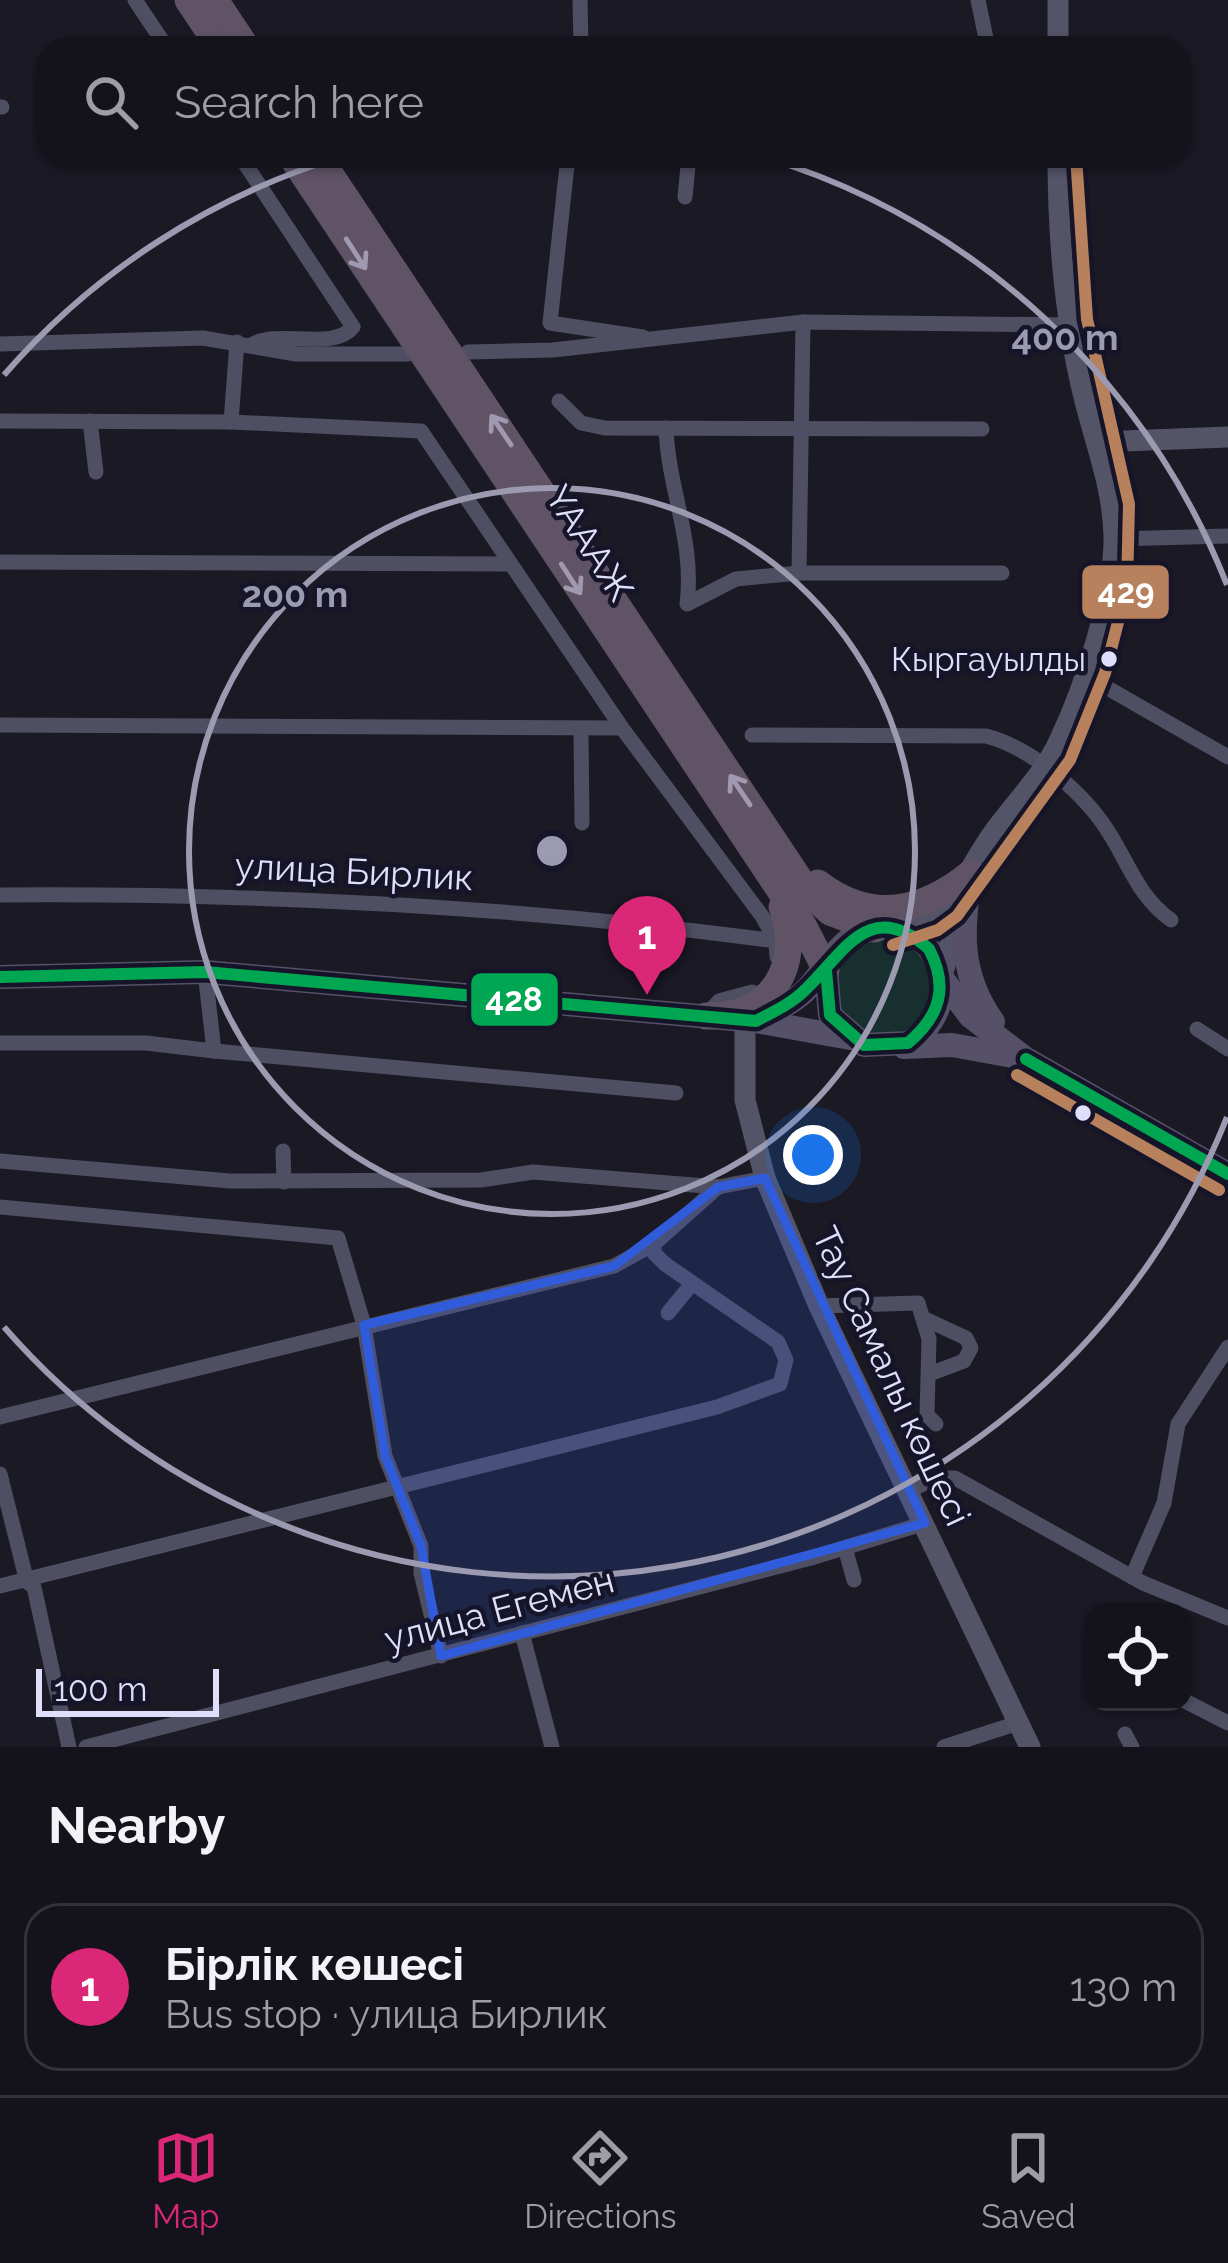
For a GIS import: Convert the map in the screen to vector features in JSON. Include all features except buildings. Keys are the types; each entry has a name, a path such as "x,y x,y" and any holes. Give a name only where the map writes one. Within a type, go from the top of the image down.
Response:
{"highway":[{"path":"188,0 212,36"},
{"path":"215,0 239,36"},
{"name":"ҮАААЖ","path":"299,168 826,970"},
{"name":"ҮАААЖ","path":"326,168 814,900 842,919 882,928"},
{"path":"776,843 830,892 880,908 931,902 971,873"},
{"path":"706,1016 752,1009 782,979 790,934 774,886"}],"main road":[{"path":"1058,0 1058,36"},
{"path":"895,1048 931,1025 943,999 945,949 971,873 992,833 1044,768 1083,674 1109,583 1114,539 1058,236 1058,168"},
{"path":"1098,442 1228,437"},
{"path":"758,1022 802,994 844,942 939,913 971,873"},
{"path":"971,873 962,929 967,973 983,1008 1027,1059"},
{"path":"882,928 926,946 970,1016 1027,1059 1228,1174"},
{"path":"826,970 830,1016 850,1038"},
{"path":"0,976 205,972 706,1016 895,1048 952,1046 1027,1059"},
{"name":"Тау Самалы көшесі","path":"758,1022 745,1100 765,1178 819,1306 1030,1747"}],"street":[{"path":"135,0 159,36"},
{"path":"580,0 581,36"},
{"path":"978,0 986,36"},
{"path":"244,344 264,337 339,337 353,327 248,168"},
{"path":"567,168 550,323 646,338"},
{"path":"685,197 688,168"},
{"path":"799,573 803,322"},
{"path":"468,352 553,350 803,322 1072,325"},
{"path":"0,344 127,338 244,344 296,354 408,354"},
{"path":"231,422 244,344"},
{"path":"559,401 581,423 666,428 982,429"},
{"path":"0,421 231,422 421,431 622,728 776,941 774,977 742,997 719,1001 706,1016"},
{"path":"90,421 96,472"},
{"path":"666,428 670,479 686,521 687,604 736,580 799,573 1002,573"},
{"path":"1114,539 1228,536"},
{"path":"0,562 508,564"},
{"path":"1083,674 1228,757"},
{"path":"0,725 581,732 622,728"},
{"path":"581,732 582,824"},
{"path":"752,735 986,736 1015,744 1108,830 1148,903 1171,920"},
{"name":"улица Бирлик","path":"0,895 188,894 453,905 776,941"},
{"path":"205,972 214,1051"},
{"path":"1197,1029 1228,1049"},
{"path":"0,1043 146,1043 232,1057 676,1093"},
{"path":"283,1151 284,1182"},
{"path":"0,1162 284,1182 481,1180 533,1172 718,1187 765,1178"},
{"path":"0,1417 614,1266 654,1244 718,1187"},
{"path":"0,1207 338,1238 364,1325 378,1420 396,1486 422,1546 421,1573 441,1656"},
{"path":"0,1586 717,1407 780,1384 786,1360 778,1342 692,1285 654,1253 654,1244"},
{"path":"668,1313 692,1285"},
{"path":"819,1306 908,1299 918,1303 925,1319 932,1373 926,1403 935,1424"},
{"path":"925,1319 966,1338 971,1348 964,1360 932,1373"},
{"path":"1132,1576 1164,1503 1178,1424 1225,1357"},
{"path":"0,1474 26,1582 34,1587 69,1747"},
{"path":"911,1490 934,1478 955,1478 1132,1576 1228,1618"},
{"name":"улица Егемен","path":"86,1747 441,1656 925,1523"},
{"path":"844,1548 854,1580"},
{"path":"522,1633 552,1747"},
{"path":"1192,1705 1228,1723"},
{"path":"944,1747 1018,1723"}],"highlighted area":[{"path":"765,1178 925,1523 441,1656 421,1546 385,1456 364,1325 614,1266 718,1187"}],"green space":[{"path":"883,939 917,953 931,987 917,1021 883,1035 849,1021 835,987 849,953"}],"transit line":[{"name":"429","path":"893,945 938,930 957,916 1070,760 1105,673 1127,587 1129,504 1087,319 1077,168"},
{"name":"428","path":"0,977 205,972 756,1021 800,995 859,936 890,928 929,949 939,976 938,1000 928,1022 908,1043 864,1045 830,1015 826,970"},
{"name":"428","path":"1026,1059 1228,1174"},
{"name":"429","path":"1017,1075 1219,1190"}],"place":[{"name":"Кыргауылды","path":"1109,659"},
{"name":"Бірлік көшесі","path":"647,995"}]}
